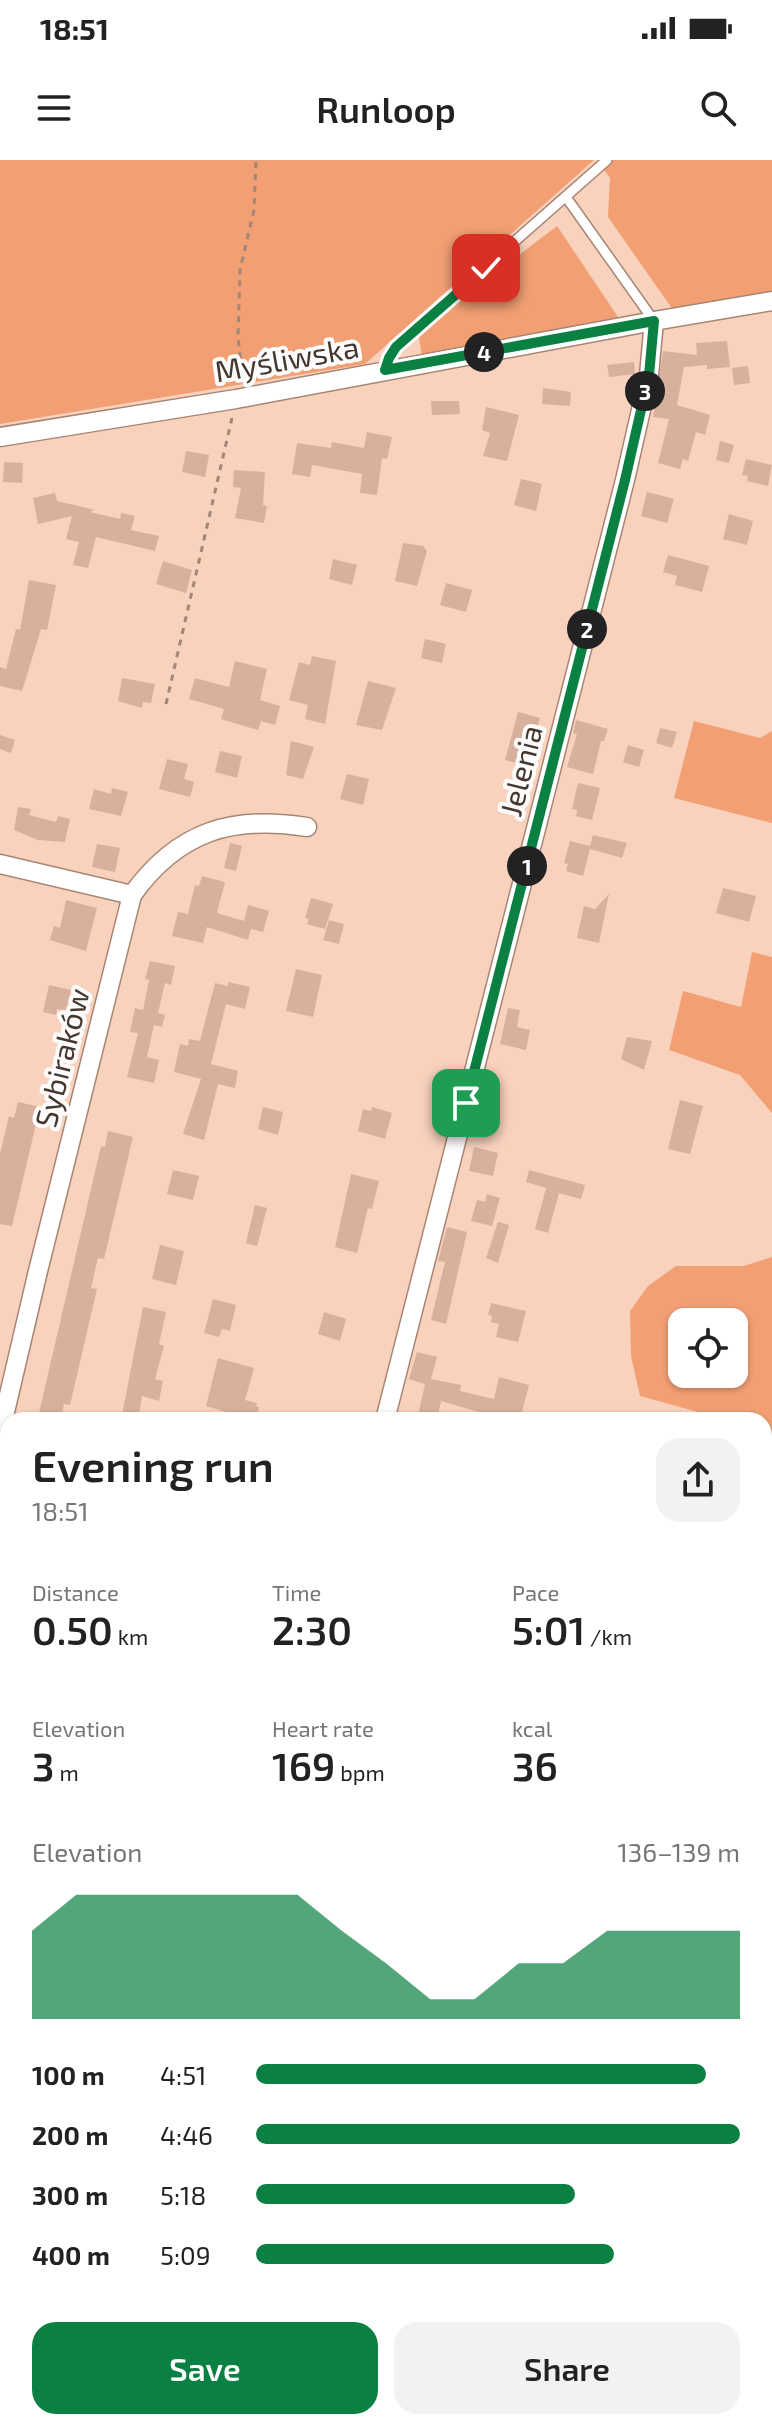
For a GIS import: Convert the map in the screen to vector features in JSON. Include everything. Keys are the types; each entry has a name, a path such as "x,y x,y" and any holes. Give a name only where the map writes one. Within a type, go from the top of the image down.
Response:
{"street":[{"name":"Myśliwska","path":"0,437 240,398 772,301"},
{"name":"Jelenia","path":"387,1412 625,480 649,375 654,321"},
{"name":"Sybiraków","path":"7,1412 38,1271 132,895 149,872 189,840 233,824 272,822 307,827"},
{"path":"0,864 132,895"}],"lane":[{"path":"385,370 389,358 405,338 607,160"},
{"path":"566,197 654,321"}],"path":[{"path":"166,704 240,398 240,270 254,210 256,160"}],"shaded area":[{"path":"0,160 594,160 365,364 0,424"},
{"path":"597,160 772,160 772,299 678,317 608,217 610,178"},
{"path":"557,226 620,320 422,356 418,332"},
{"path":"694,721 760,738 772,731 772,823 674,798"},
{"path":"752,952 772,957 772,1113 740,1075 669,1050 683,991 741,1007"},
{"path":"772,1257 772,1412 698,1412 640,1396 631,1356 630,1311 648,1286 676,1266 744,1266"}],"building":[{"path":"727,341 730,367 684,367 677,405 710,415 705,435 696,432 688,461 683,459 680,469 658,463 669,419 653,417 663,351 697,355 696,343"},
{"path":"634,362 635,374 609,377 607,365"},
{"path":"748,366 750,383 734,385 732,368"},
{"path":"543,388 571,392 570,406 542,404"},
{"path":"431,401 459,401 460,414 432,415"},
{"path":"486,407 519,415 507,461 483,456 490,433 482,430"},
{"path":"367,432 392,437 387,459 382,458 377,495 360,493 362,474 312,465 310,477 292,474 297,443 331,448 332,442 364,448"},
{"path":"720,441 734,445 729,463 716,460"},
{"path":"186,451 209,455 205,477 182,472"},
{"path":"746,459 772,465 768,486 747,481 748,476 742,475"},
{"path":"4,462 23,463 22,483 3,482"},
{"path":"234,470 265,472 263,505 267,506 264,523 235,518 241,488 233,487"},
{"path":"521,479 542,484 536,511 514,505"},
{"path":"647,492 674,499 667,523 641,516"},
{"path":"55,493 57,501 95,510 90,512 120,519 121,513 135,516 131,530 159,536 155,551 96,537 88,568 73,565 79,542 66,539 72,516 38,524 33,498"},
{"path":"729,514 753,521 747,545 723,539"},
{"path":"403,543 423,546 427,551 417,586 395,581"},
{"path":"668,555 709,566 702,592 675,585 677,576 663,572"},
{"path":"333,559 357,565 352,585 329,579"},
{"path":"163,561 192,570 186,593 156,584"},
{"path":"29,580 56,585 47,630 41,629 22,691 0,686 0,667 6,669 16,629 20,630"},
{"path":"446,583 472,590 466,612 440,605"},
{"path":"425,639 446,644 442,663 421,658"},
{"path":"312,656 336,661 325,724 305,719 308,705 289,700 299,662 310,665"},
{"path":"235,661 267,669 260,700 280,706 275,725 261,721 258,730 221,719 224,709 189,699 195,678 229,687"},
{"path":"122,678 155,684 151,703 143,702 142,708 118,701"},
{"path":"368,681 396,688 382,730 356,725"},
{"path":"518,712 540,718 526,766 505,760"},
{"path":"576,720 608,729 604,741 601,741 593,774 567,767 577,734 573,733"},
{"path":"660,728 677,732 672,748 656,743"},
{"path":"0,735 15,740 11,753 0,749"},
{"path":"291,741 314,747 303,779 286,775"},
{"path":"628,745 644,750 639,767 623,762"},
{"path":"220,751 242,756 237,778 215,772"},
{"path":"167,759 188,764 184,779 194,782 190,797 159,789"},
{"path":"347,774 369,779 363,805 340,799"},
{"path":"578,783 600,788 592,820 576,816 577,810 572,809"},
{"path":"112,788 128,792 121,816 89,809 94,789 111,794"},
{"path":"18,807 31,809 29,815 56,822 58,816 70,819 65,842 38,840 14,830"},
{"path":"593,835 627,843 622,858 590,849 583,876 566,871 568,864 564,863 570,841 590,846"},
{"path":"230,843 242,846 236,871 224,868"},
{"path":"97,844 120,848 115,872 92,867"},
{"path":"202,876 225,882 217,913 244,921 248,905 269,911 263,932 251,929 248,940 207,927 203,943 172,936 178,912 188,914 195,885 199,886"},
{"path":"723,888 756,896 749,922 716,913"},
{"path":"609,894 599,943 577,938 584,906 595,909"},
{"path":"311,898 333,904 325,929 307,924 309,919 305,918"},
{"path":"66,900 97,908 86,951 50,940 54,926 60,928"},
{"path":"329,920 344,924 339,944 323,940"},
{"path":"150,961 175,966 171,985 165,983 158,1013 165,1015 162,1027 154,1025 147,1057 159,1060 154,1083 127,1077 138,1033 130,1032 135,1008 143,1010 149,980 145,979"},
{"path":"296,969 322,975 313,1017 286,1011"},
{"path":"228,982 250,987 245,1009 226,1004 211,1064 238,1071 235,1088 218,1084 204,1140 183,1134 201,1079 174,1072 180,1044 188,1046 189,1039 200,1041 215,983 228,986"},
{"path":"49,985 71,990 66,1010 57,1009 56,1015 43,1012"},
{"path":"508,1008 520,1010 517,1027 530,1030 526,1050 500,1044"},
{"path":"627,1037 652,1041 644,1070 621,1059"},
{"path":"680,1100 703,1106 690,1154 668,1149"},
{"path":"18,1102 40,1107 12,1226 0,1224 0,1154 9,1116 14,1118"},
{"path":"263,1107 283,1112 278,1135 258,1129"},
{"path":"372,1107 392,1113 385,1139 358,1131 363,1109 371,1111"},
{"path":"108,1131 133,1137 104,1259 98,1258 91,1288 97,1289 70,1405 64,1404 62,1412 39,1412 101,1146 105,1147"},
{"path":"474,1147 498,1153 493,1176 469,1171"},
{"path":"173,1170 199,1176 193,1200 167,1194"},
{"path":"529,1170 585,1185 581,1199 559,1193 548,1233 535,1229 546,1188 526,1182"},
{"path":"351,1174 379,1181 372,1209 368,1208 357,1253 335,1247"},
{"path":"487,1194 500,1198 492,1226 471,1221 477,1200 485,1202"},
{"path":"255,1205 267,1208 257,1246 246,1243"},
{"path":"498,1222 509,1225 498,1263 486,1258"},
{"path":"447,1227 467,1232 446,1324 431,1320 445,1262 438,1261"},
{"path":"160,1245 184,1251 176,1285 152,1279"},
{"path":"213,1299 236,1305 230,1331 222,1329 219,1337 204,1333"},
{"path":"491,1303 526,1311 518,1342 496,1337 499,1324 491,1322 492,1316 488,1315"},
{"path":"143,1307 166,1312 159,1344 164,1346 155,1379 163,1381 159,1401 142,1396 139,1412 123,1412"},
{"path":"324,1312 346,1319 340,1341 318,1334"},
{"path":"417,1352 437,1357 431,1379 461,1385 460,1391 494,1399 499,1377 529,1385 522,1412 479,1412 441,1401 439,1412 419,1412 425,1384 409,1379"},
{"path":"218,1358 254,1368 245,1400 257,1403 258,1412 226,1412 206,1406"}],"route":[{"path":"466,1103 625,480 649,375 654,321 385,370 396,347 486,268"}]}
